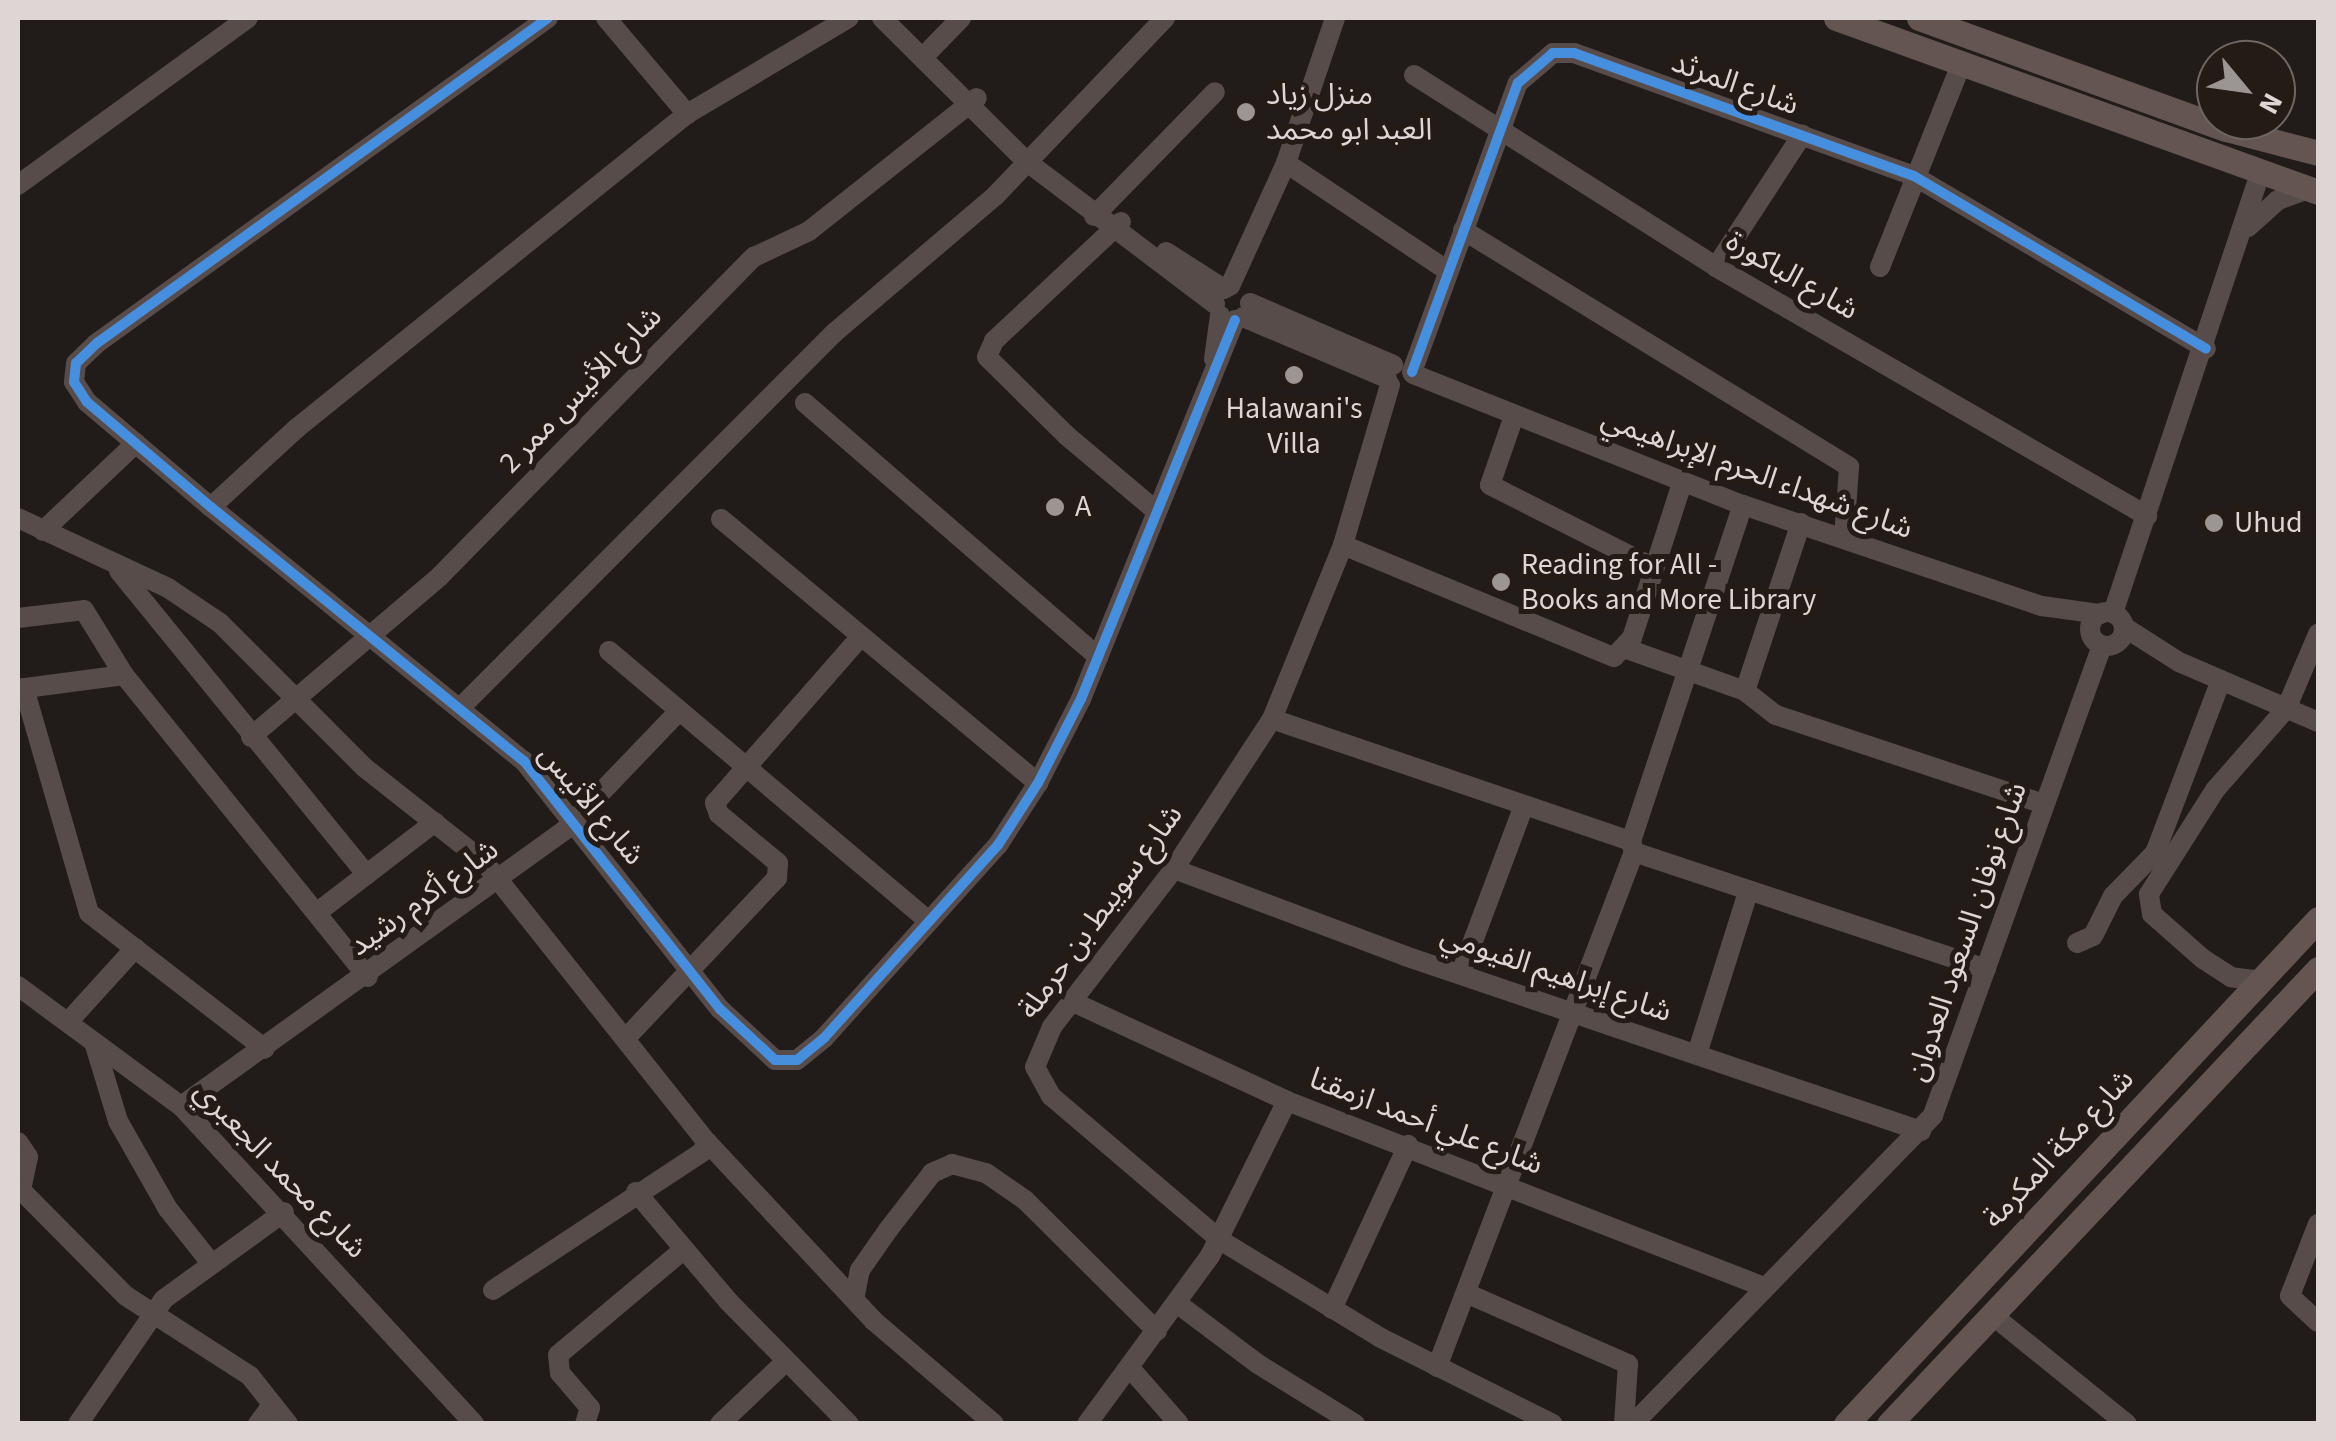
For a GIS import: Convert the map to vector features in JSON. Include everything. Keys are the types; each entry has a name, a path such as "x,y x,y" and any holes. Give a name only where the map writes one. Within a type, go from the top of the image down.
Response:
{"main road":[{"path":"1836,18 2313,191"},
{"path":"1919,18 2196,118"},
{"path":"2255,140 2318,164"},
{"path":"2268,140 2318,153"},
{"name":"شارع مكة المكرمة","path":"1846,1424 2318,920"},
{"path":"1889,1424 2318,969"}],"street":[{"path":"18,185 248,18"},
{"name":"شارع الأنيس","path":"548,18 84,354 73,372 80,393 211,507 374,634 524,760 576,820 692,975 762,1052 775,1060 797,1060 929,921 998,845 1038,783 1098,657 1214,360 1336,18"},
{"path":"606,18 687,114"},
{"path":"211,507 312,416 687,114 848,18"},
{"name":"شارع شهداء الحرم الإبراهيمي","path":"882,18 1030,156 1098,212 1233,303 1400,377 1514,416 1744,505 2108,629 2318,722"},
{"name":"شارع شهداء الحرم الإبراهيمي","path":"898,18 973,102"},
{"path":"930,50 961,18"},
{"path":"460,708 834,333 995,196 1165,18"},
{"name":"شارع المرثد","path":"1400,377 1448,271 1518,82 1553,53 1574,54 1914,176 2206,349"},
{"path":"1880,266 1961,64"},
{"name":"شارع الباكورة","path":"1414,75 1498,133 1716,267 2148,516"},
{"path":"1098,212 1215,92"},
{"name":"شارع الأنيس ممر 2","path":"251,737 374,634 754,257 809,231 973,102"},
{"path":"1716,267 1802,135"},
{"path":"1286,162 1448,271"},
{"name":"شارع نوفان السعود العدوان","path":"1633,1424 1764,1286 1921,1131 1941,1097 2206,349 2262,170"},
{"path":"2246,228 2278,200 2313,191"},
{"path":"1117,227 994,341 987,357 1066,435 1154,509"},
{"path":"1463,230 1849,467 1844,538"},
{"name":"شارع سويبط بن حرملة","path":"1400,377 1343,545 1272,720 1174,868 1071,1001 1036,1056 1042,1087 1220,1240 1437,1368 1553,1424"},
{"path":"805,403 1098,657"},
{"path":"1514,416 1490,485 1654,568"},
{"path":"43,531 136,442"},
{"path":"1626,649 1682,482"},
{"path":"1437,1368 1503,1182 1573,1010 1633,846 1687,670 1744,505"},
{"path":"18,518 117,569 168,588 220,623 365,768 501,880 707,1142 856,1295 874,1321 994,1424"},
{"path":"721,519 1038,783"},
{"path":"1745,691 1800,523"},
{"path":"1343,545 1605,656 1626,649 1745,691 1776,715 2042,804"},
{"path":"117,569 367,875"},
{"path":"18,618 84,610 124,675 319,911 368,977"},
{"path":"2262,982 2221,973 2149,907 2166,860 2214,790 2286,709 2318,634"},
{"path":"627,1037 692,975 781,871 714,809 745,765 861,636"},
{"path":"609,650 929,921"},
{"path":"124,675 21,688 78,886 90,913 265,1048"},
{"path":"2077,942 2093,936 2114,896 2150,862 2220,680"},
{"name":"شارع أكرم رشيد","path":"181,1106 501,880 576,820 679,711"},
{"path":"1272,720 1633,846 1748,892 1986,968"},
{"path":"2186,774 2214,790"},
{"path":"1461,972 1523,808"},
{"path":"319,911 435,822"},
{"name":"شارع إبراهيم الفيومي","path":"1174,868 1921,1131"},
{"path":"1697,1054 1748,892"},
{"path":"68,1022 135,948"},
{"name":"شارع محمد الجعبري","path":"18,986 181,1106 284,1212 474,1424"},
{"name":"شارع علي أحمد ازمقنا","path":"1071,1001 1287,1101 1764,1286"},
{"path":"94,1042 118,1121 168,1209 211,1263"},
{"path":"1087,1424 1178,1304 1220,1240 1287,1101"},
{"path":"18,1142 28,1158 19,1188 110,1282 152,1314 230,1359 288,1424"},
{"path":"492,1290 702,1152 707,1142"},
{"path":"1332,1309 1408,1145"},
{"path":"856,1295 856,1277 888,1230 932,1173 952,1164 986,1173 1025,1200 1157,1331"},
{"path":"636,1192 682,1250 849,1424"},
{"path":"78,1424 152,1314 211,1263 284,1212"},
{"path":"2318,1224 2290,1296 2318,1322"},
{"path":"585,1424 590,1408 560,1373 558,1355 682,1250"},
{"path":"1466,1293 1628,1364 1624,1424"},
{"path":"1178,1304 1355,1424"},
{"path":"1991,1314 2118,1422"},
{"path":"720,1424 786,1362"},
{"path":"1130,1368 1179,1424"},
{"path":"258,1424 272,1405"}],"cycle path":[{"path":"548,18 97,343 76,363 74,382 87,402 211,507 524,761 720,1009 775,1060 797,1060 824,1038 998,845 1038,783 1081,699 1235,320"},
{"path":"1412,372 1518,83 1553,53 1574,53 1914,176 2206,349"}],"place":[{"name":"منزل زياد العبد ابو محمد","path":"1246,112"},
{"name":"Halawani's Villa","path":"1294,375"},
{"name":"A","path":"1055,507"},
{"name":"Uhud","path":"2214,523"},
{"name":"Reading for All - Books and More Library","path":"1501,582"}]}
